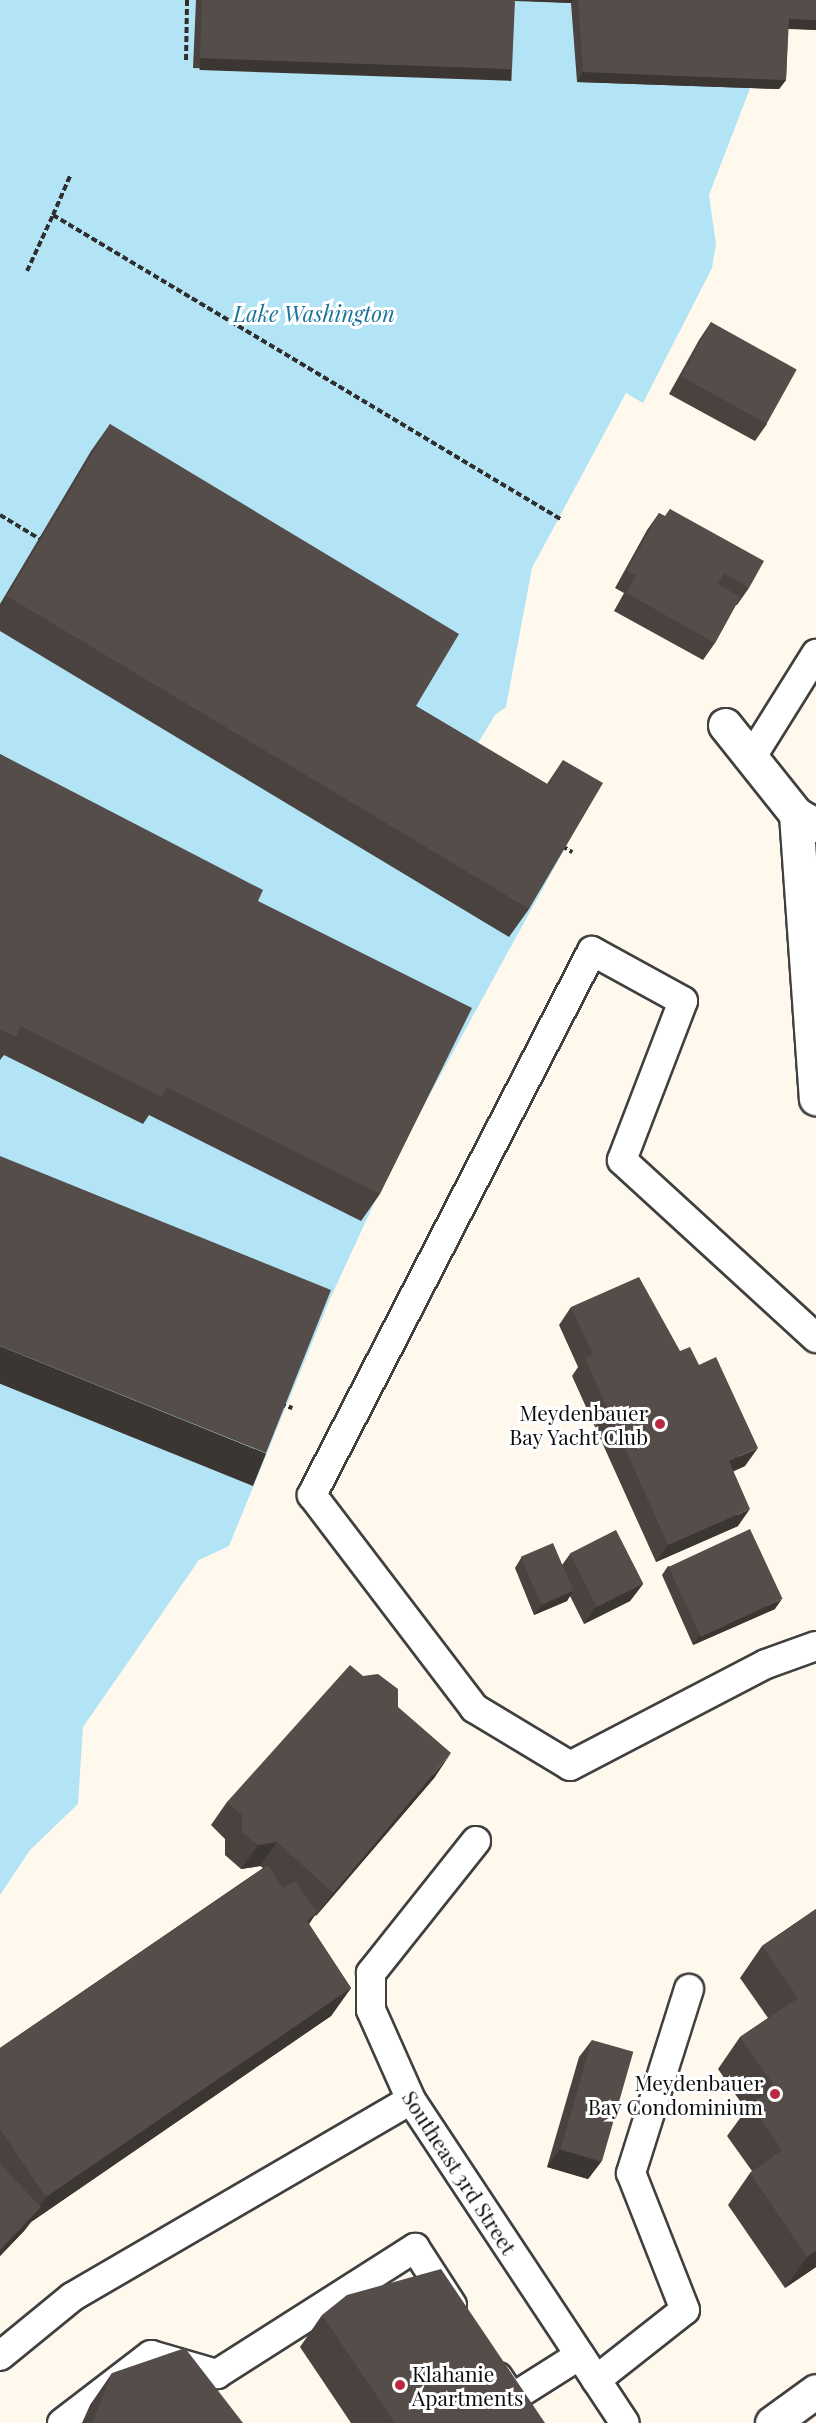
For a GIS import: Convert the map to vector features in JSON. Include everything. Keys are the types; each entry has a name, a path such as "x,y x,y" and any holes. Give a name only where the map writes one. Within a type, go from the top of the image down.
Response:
{"street":[{"path":"725,725 806,820 816,1098"},
{"path":"772,2423 816,2391"}],"lane":[{"path":"752,758 816,654"},
{"path":"816,1338 622,1161 683,1002 592,951 312,1495 474,1707 570,1766 766,1664 816,1646"},
{"name":"Southeast 3rd Street","path":"476,1841 371,1973 371,2010 411,2100 625,2423"},
{"path":"596,2380 685,2310 631,2173 689,1989"},
{"path":"0,2356 72,2297 411,2100"},
{"path":"62,2423 151,2355 217,2374 415,2247 512,2398 580,2355"}],"path":[{"path":"186,60 187,0"},
{"path":"27,271 70,176"},
{"path":"53,215 562,520"},
{"path":"0,515 51,545"},
{"path":"552,840 572,852"},
{"path":"270,1400 292,1408"}],"water":[{"name":"Lake Washington","path":"0,0 784,0 709,195 716,244 712,268 643,403 626,393 532,568 506,707 495,715 466,763 576,828 395,1158 330,1299 229,1546 199,1560 83,1727 78,1804 30,1850 0,1895"}],"building":[{"path":"202,0 515,0 512,69 200,58"},
{"path":"578,0 816,0 816,20 789,19 786,80 583,72"},
{"path":"711,322 797,370 767,424 681,376"},
{"path":"110,424 459,634 416,706 549,785 563,760 603,783 529,909 7,596"},
{"path":"670,509 764,561 749,588 724,573 718,584 740,597 715,643 626,593 636,575 627,571 659,513 665,517"},
{"path":"0,754 263,890 258,901 472,1008 380,1194 167,1087 162,1097 21,1026 16,1037 0,1029"},
{"path":"0,1156 331,1290 266,1453 0,1346"},
{"name":"Meydenbauer Bay Yacht Club","path":"639,1277 680,1351 690,1347 699,1365 716,1357 758,1448 729,1461 750,1509 668,1545 585,1358 593,1355 571,1307"},
{"path":"750,1529 783,1599 701,1637 668,1567"},
{"path":"616,1530 643,1583 597,1607 570,1554"},
{"path":"553,1543 573,1591 541,1605 521,1557"},
{"path":"350,1665 363,1676 378,1674 398,1689 398,1707 451,1753 333,1893 277,1842 258,1845 242,1832 242,1815 227,1802"},
{"path":"268,1865 283,1888 295,1881 317,1912 307,1921 351,1988 46,2197 0,2129 0,2048"},
{"name":"Meydenbauer Bay Condominium","path":"816,1909 816,2251 807,2257 750,2173 782,2150 750,2104 775,2087 740,2037 798,1998 762,1946"},
{"path":"592,2040 633,2052 602,2161 561,2150"},
{"path":"0,2164 41,2207 0,2250"},
{"path":"441,2269 545,2423 395,2423 322,2315 347,2295"},
{"path":"185,2348 243,2423 92,2423 112,2373"}],"place":[{"name":"Meydenbauer Bay Yacht Club","path":"660,1424"},
{"name":"Meydenbauer Bay Condominium","path":"775,2094"},
{"name":"Klahanie Apartments","path":"400,2385"}]}
